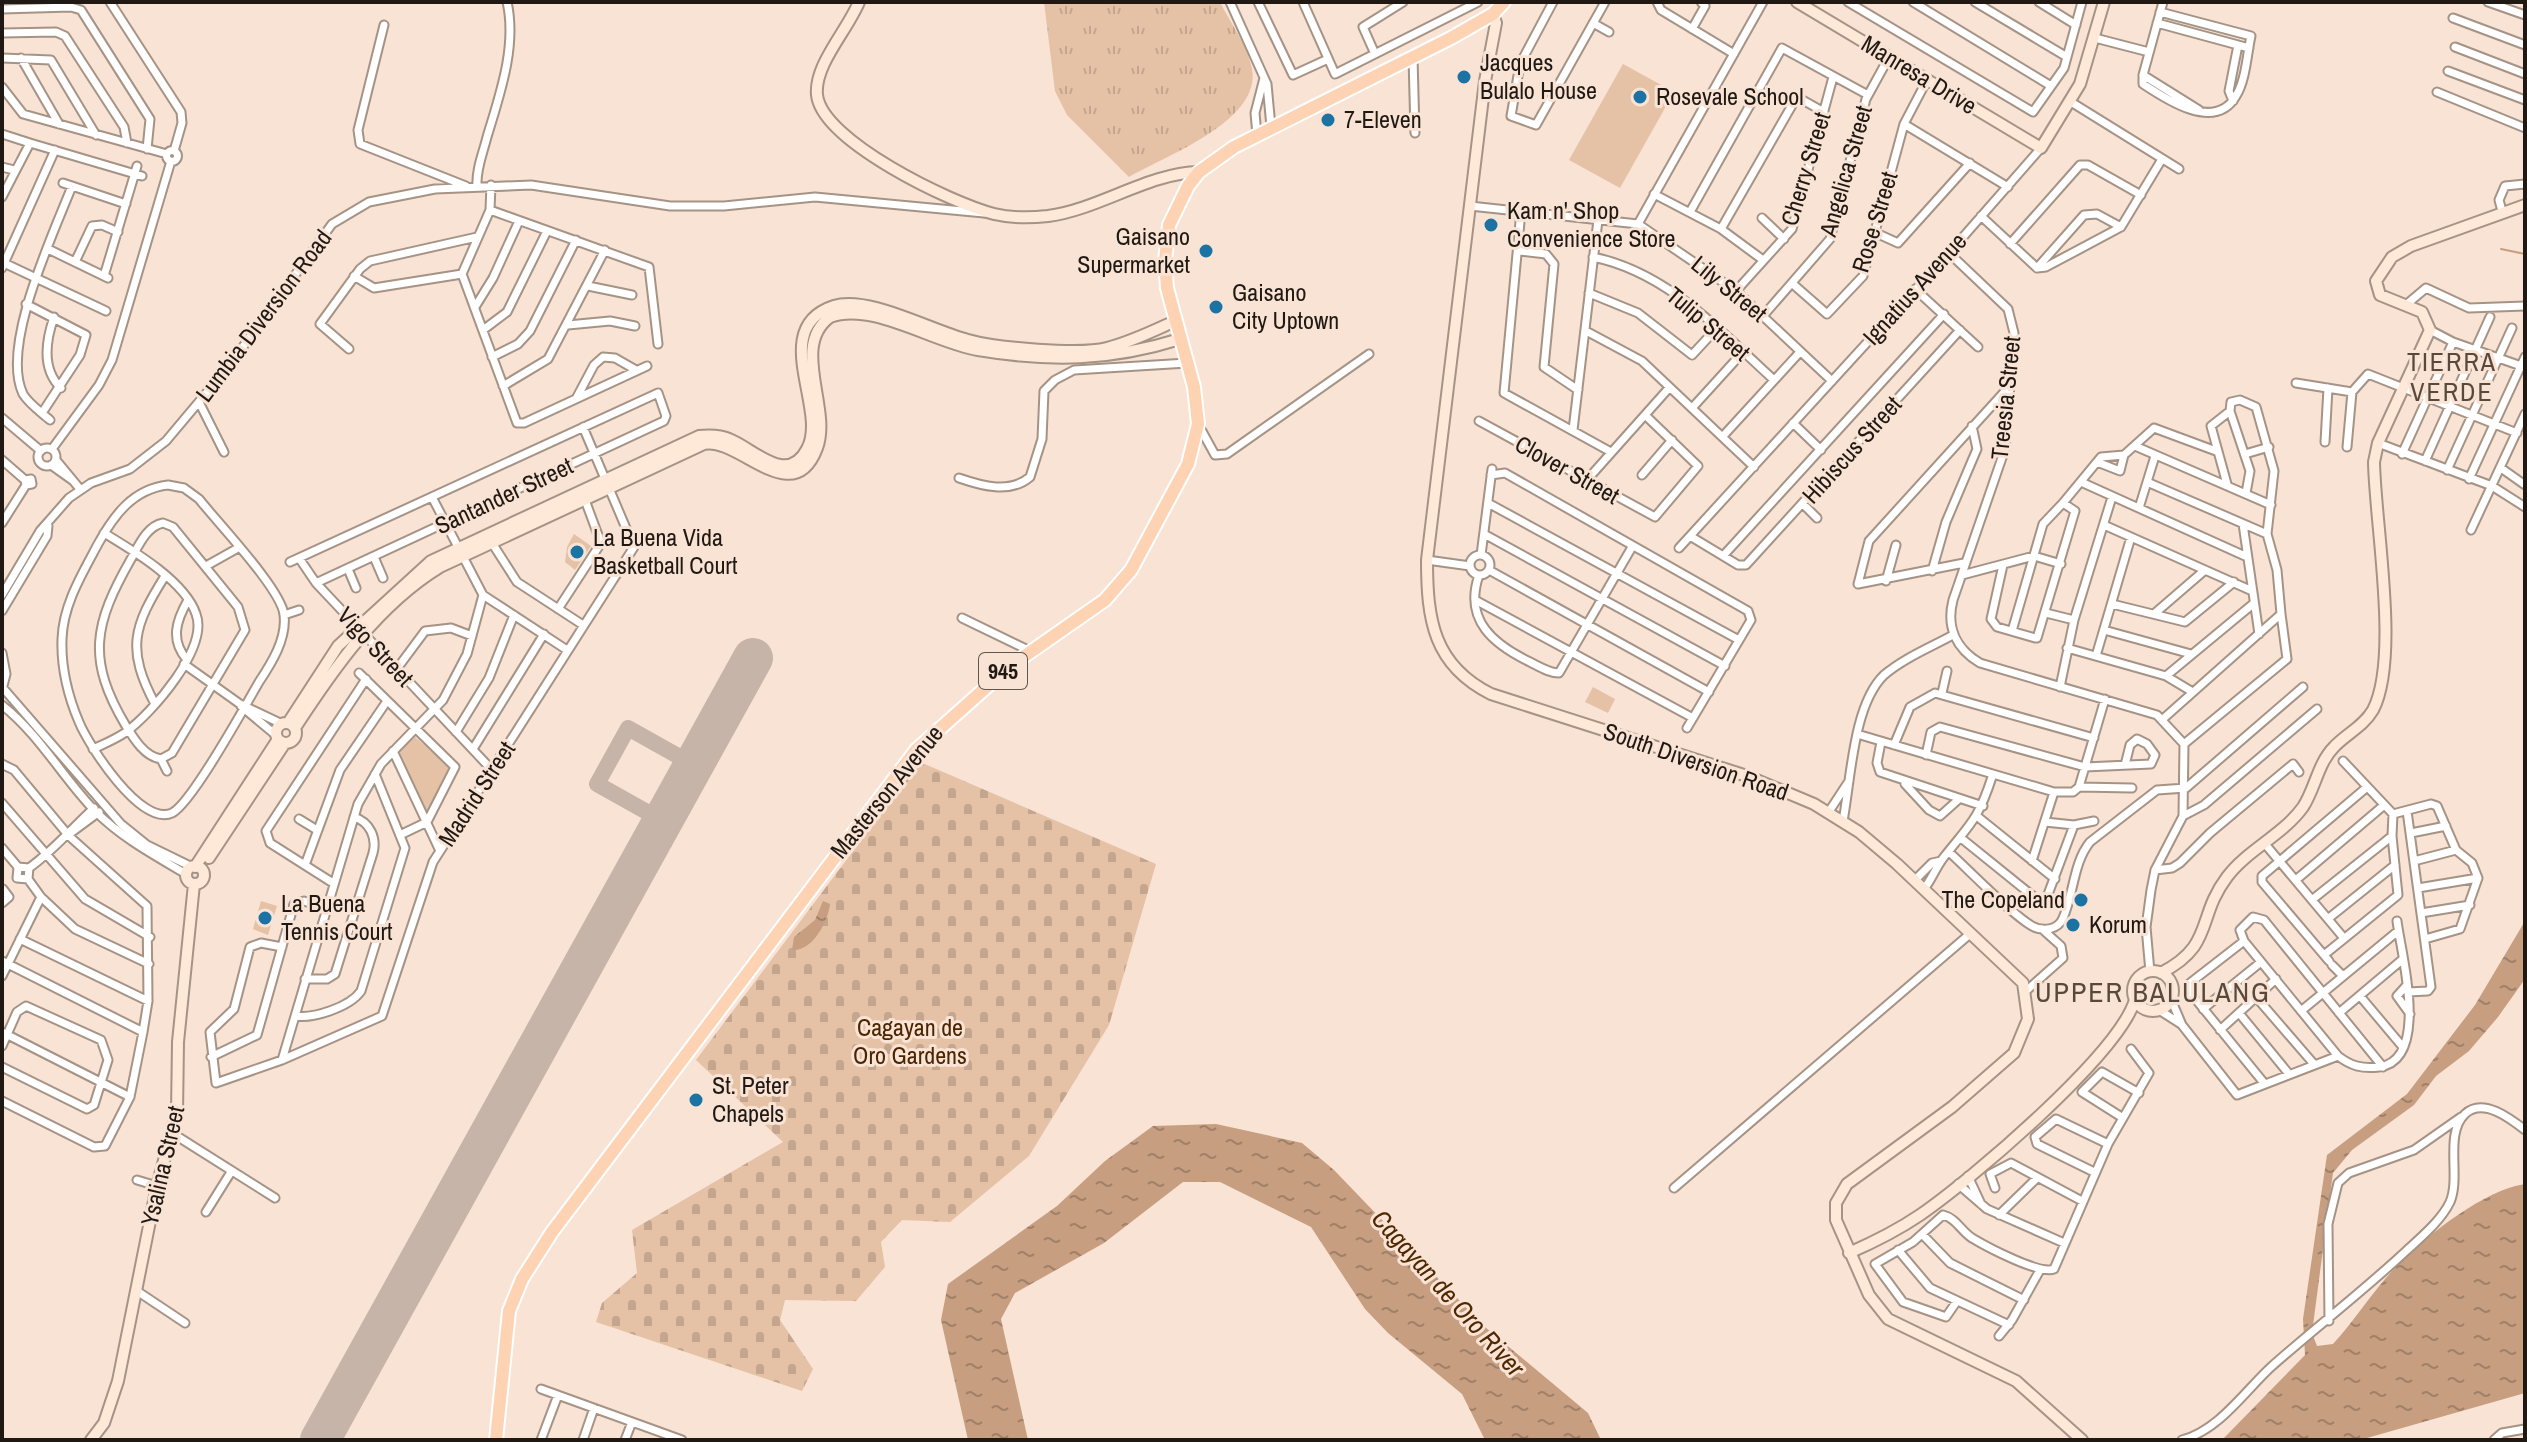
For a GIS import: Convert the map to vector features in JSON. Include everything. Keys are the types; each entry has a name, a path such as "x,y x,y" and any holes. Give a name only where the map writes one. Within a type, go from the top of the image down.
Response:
{"main road":[{"name":"Masterson Avenue","path":"496,1440 509,1311 522,1279 552,1232 905,762 959,707 1030,651 1105,600 1131,570 1188,464 1198,424 1165,272 1167,238 1176,207 1199,172 1219,156 1271,127 1493,14 1504,2"}],"street":[{"path":"80,489 53,462 52,449 99,385 112,360 181,112 110,2"},
{"path":"477,186 479,167 506,67 513,21 507,2"},
{"path":"859,2 846,31 820,70 817,93 823,114 856,142 917,182 994,214 1032,218 1077,211 1169,177 1199,172"},
{"path":"1230,2 1269,89 1267,112 1271,127"},
{"path":"1303,2 1335,74 1476,3"},
{"path":"1375,54 1363,27 1403,2"},
{"path":"1553,2 1520,64 1513,118 1538,125 1605,2"},
{"path":"1692,29 1704,9 1701,2"},
{"path":"1638,224 1763,2"},
{"name":"Manresa Drive","path":"1797,2 2041,148"},
{"path":"1848,2 2031,112 2035,111 2060,75 2082,2"},
{"path":"1864,12 1871,2"},
{"path":"1913,2 2051,86"},
{"path":"1975,2 2067,57"},
{"path":"2039,2 2076,25"},
{"name":"Ignatius Avenue","path":"1679,548 2041,148 2084,76 2104,2"},
{"path":"2160,12 2251,36 2238,94 2221,110 2183,108 2146,86 2143,75 2149,52 2160,12 2163,2"},
{"path":"2488,2 2525,15"},
{"path":"1262,3 1293,75 1328,59"},
{"path":"1659,6 1734,54"},
{"path":"2,9 71,7 81,10 150,119 147,149"},
{"name":"South Diversion Road","path":"1493,14 1496,23 1485,81 1427,560 1427,604 1436,636 1449,660 1479,687 1509,701 1772,785 1843,821 1915,880 2010,969 2026,991"},
{"path":"2453,18 2525,45"},
{"path":"1593,23 1609,32"},
{"path":"2157,23 2249,48"},
{"path":"384,25 358,130 360,144 468,187"},
{"path":"2,33 56,32 65,36 124,127 127,143"},
{"path":"2095,38 2149,52"},
{"path":"2233,101 2229,91 2238,45"},
{"path":"2455,47 2525,74"},
{"path":"1690,212 1782,48 1868,95"},
{"path":"1413,57 1415,133"},
{"name":"Angelica Street","path":"1763,316 1794,285 1830,239 1868,95 1889,57"},
{"path":"2,58 51,60 96,135"},
{"path":"21,58 59,124"},
{"path":"2448,71 2525,100"},
{"name":"Cherry Street","path":"1736,291 1784,239 1797,217 1833,77"},
{"path":"1257,135 1255,113 1264,78"},
{"name":"Rose Street","path":"1794,285 1827,314 1866,278 1904,124 1927,80"},
{"path":"2,87 23,114 171,155"},
{"path":"2437,92 2525,128"},
{"path":"1721,229 1796,98 1824,112"},
{"path":"2071,102 2179,169"},
{"path":"1904,124 2008,187"},
{"path":"2,134 138,172 106,277 48,249"},
{"path":"2,197 30,143"},
{"path":"55,150 3,265 106,311"},
{"path":"1981,216 2037,268 2046,267 2121,227 2162,159"},
{"path":"1876,233 1898,243 1970,163"},
{"path":"2010,244 2080,165 2088,165 2141,195"},
{"path":"2,167 14,170"},
{"path":"63,183 126,204"},
{"path":"2502,211 2499,200 2505,186 2525,184"},
{"path":"491,185 490,210 462,274 519,424 647,366"},
{"name":"Lumbia Diversion Road","path":"2,595 40,531 80,489 142,461 172,435 200,404 295,271 339,218 369,202 435,189 491,185 564,189 670,206 724,206 815,197 994,214"},
{"path":"50,420 26,398 19,385 15,346 26,304 72,186"},
{"path":"1654,194 1721,229 1763,260"},
{"path":"2523,367 2453,342 2430,330 2422,312 2380,295 2376,281 2381,269 2392,257 2411,246 2525,205"},
{"name":"Lily Street","path":"1470,206 1638,224 1707,268 1736,291 1832,381"},
{"path":"490,210 605,250 651,270 658,344"},
{"path":"1521,211 1504,393 1611,452"},
{"path":"2037,268 2084,215 2097,214 2121,227"},
{"path":"1762,218 1784,239"},
{"path":"1573,430 1598,220"},
{"path":"475,307 493,278 519,221"},
{"path":"75,262 92,226 118,232"},
{"path":"483,330 507,312 547,231"},
{"path":"349,349 320,324 354,276 370,261 477,237"},
{"path":"492,357 518,344 530,331 576,240"},
{"path":"503,386 545,362 568,325 605,250"},
{"path":"1519,251 1551,257 1554,264 1544,367 1578,390"},
{"name":"Treesia Street","path":"1949,253 2004,304 2014,320 2005,449 1951,609 1953,635"},
{"name":"Tulip Street","path":"1593,257 1627,265 1678,295 1774,380"},
{"path":"354,276 374,288 462,274"},
{"path":"588,286 632,295"},
{"path":"2407,304 2426,288 2469,308 2525,306"},
{"path":"1915,289 1978,347"},
{"path":"1589,293 1638,313 1692,355 1717,328"},
{"path":"26,304 86,335 80,355 42,413"},
{"path":"194,869 288,725 360,631 411,588 460,553 673,453 704,444 717,442 770,472 784,473 806,464 819,440 814,340 825,321 841,313 863,314 981,351 1068,358 1146,349 1180,339"},
{"path":"1690,536 1723,556 1944,314"},
{"path":"54,317 46,348 50,374 61,388"},
{"path":"2425,461 2490,317"},
{"path":"568,325 610,321 635,326"},
{"path":"1109,353 1175,321"},
{"path":"2447,470 2512,328"},
{"name":"Hibiscus Street","path":"1723,556 1742,566 1803,504 1960,330"},
{"path":"2338,1056 2313,1063 2237,1095 2182,1025 2171,999 2170,983 2178,964 2201,939 2213,900 2227,876 2302,808 2328,756 2366,720 2379,693 2386,634 2374,493 2378,443 2430,330"},
{"path":"1586,331 1635,355 1724,435 1754,467"},
{"path":"1143,335 1146,349"},
{"path":"2402,454 2453,342"},
{"path":"1693,407 1743,352"},
{"path":"1724,435 1800,352"},
{"path":"1198,424 1215,455 1227,454 1369,354"},
{"path":"577,397 594,365 603,357 615,358 636,370"},
{"path":"2469,479 2525,357"},
{"path":"959,478 999,487 1018,485 1030,477 1042,439 1044,391 1069,371 1187,363"},
{"path":"2296,383 2352,392 2357,390 2366,374 2517,433"},
{"path":"1586,481 1669,388"},
{"path":"2325,442 2328,388"},
{"path":"1964,563 1886,581 1858,584 1869,541 2007,389"},
{"path":"2347,447 2352,392"},
{"name":"Santander Street","path":"316,583 665,420 658,393 583,427"},
{"path":"2184,744 2287,659 2277,570 2267,534 2274,475 2269,447 2256,407 2236,401 2230,404 2230,411 2250,471 2246,493"},
{"path":"200,404 224,452"},
{"path":"2227,484 2211,426 2230,411"},
{"path":"2471,530 2525,414"},
{"path":"1642,475 1672,440 1645,415"},
{"path":"2,418 41,451"},
{"name":"Clover Street","path":"1479,421 1655,517 1698,466 1672,440"},
{"path":"1793,423 1821,450"},
{"path":"1932,571 1946,522 1977,449 1972,426"},
{"path":"290,562 583,427"},
{"name":"Madrid Street","path":"211,1057 216,1083 282,1060 381,1019 426,878 440,851 634,547 583,427"},
{"path":"2012,631 2045,520 2097,462 2104,456 2124,455 2154,428 2216,451"},
{"path":"2378,443 2492,486 2525,507"},
{"path":"2135,446 2271,505"},
{"path":"2245,454 2269,447"},
{"path":"41,451 52,449"},
{"path":"41,451 40,462 53,462"},
{"path":"2097,462 2120,471 2124,455"},
{"path":"2139,508 2155,456"},
{"path":"2,460 26,482 2,523"},
{"path":"2501,468 2522,483 2525,471"},
{"path":"1481,555 1492,472 1505,473 1748,611 1751,620 1687,728"},
{"path":"2081,482 2245,556"},
{"path":"2147,482 2267,534"},
{"path":"460,553 492,543 585,500 608,484"},
{"path":"168,485 184,488 199,499 269,585 284,615 278,649 189,795 172,813 162,815 143,808 93,749 72,703 62,661 62,637 71,598 104,533 115,516 141,492 168,485"},
{"path":"432,497 483,595 567,650"},
{"path":"2060,687 2074,620 2112,497"},
{"path":"558,609 601,543 585,500"},
{"path":"1488,503 1739,640"},
{"path":"2003,565 1991,619 1997,627 2037,638 2076,512 2063,503"},
{"path":"1803,504 1817,518"},
{"path":"161,759 172,753 213,687 240,640 244,621 206,566 173,527 163,523 148,531 135,552 105,607 98,639 101,674 128,730 149,755 161,759 167,771"},
{"path":"2243,524 2245,556 2259,634"},
{"path":"2104,525 2250,590"},
{"name":"Lumbia Diversion Road","path":"2,611 47,536 48,526"},
{"path":"93,749 128,730 155,704 186,662 198,631 197,616 188,600 165,576 104,533"},
{"path":"1484,534 1725,666"},
{"path":"2096,656 2131,537"},
{"path":"492,543 517,582 583,625"},
{"path":"1886,581 1896,545"},
{"path":"1427,560 1470,566 1479,575 1479,619 1491,639 1505,650 1557,673 1562,671 1632,547"},
{"path":"206,566 238,548"},
{"path":"1470,566 1473,558 1481,555"},
{"path":"1481,555 1488,559 1489,570"},
{"path":"1962,575 2034,556 2061,564"},
{"path":"374,557 383,578"},
{"name":"Vigo Street","path":"299,558 316,583 493,771"},
{"path":"348,569 356,588"},
{"path":"1479,575 1489,570"},
{"path":"1489,570 1709,692"},
{"path":"2154,614 2205,570"},
{"path":"155,704 138,667 135,643 140,618 165,576"},
{"path":"2112,604 2180,622 2189,621 2234,582"},
{"path":"282,1060 354,817 375,774 393,751 436,710 462,666 483,595"},
{"path":"188,600 175,632 178,648 186,662 213,687 243,706 288,725 295,739 280,740 243,706"},
{"path":"1477,601 1693,718"},
{"path":"2166,676 2253,604"},
{"path":"284,615 299,610"},
{"path":"2046,613 2074,620"},
{"path":"2164,718 2281,614"},
{"path":"456,732 489,678 514,615"},
{"path":"962,618 1030,651"},
{"path":"396,670 425,631 451,628 472,636"},
{"path":"2104,630 2191,654"},
{"path":"473,749 544,634"},
{"path":"1843,821 1857,734 1866,701 1880,680 1901,663 1953,635 1959,646 1980,663 2164,718 2184,744 2186,788 2183,816 2155,870 2146,927 2156,973 2170,983"},
{"path":"2067,648 2166,676 2191,691"},
{"path":"2,653 6,674 3,689 103,804 147,845 194,869"},
{"path":"1942,693 1947,671"},
{"path":"359,673 455,767 427,822 402,834"},
{"path":"333,883 270,843 266,831 366,679"},
{"path":"1949,852 2030,925 2049,930 2061,922 2090,842 2157,790 2186,788 2303,687"},
{"path":"1894,745 1910,707 1928,695 1942,693 2094,738"},
{"path":"1857,734 1992,777 2054,792 2073,792 2079,787 2105,699"},
{"path":"305,865 340,770 387,701"},
{"path":"2,705 25,726 96,811 142,850 194,869"},
{"path":"2183,816 2204,805 2317,709"},
{"path":"1926,755 1931,732 1940,727 2085,767 2151,764 2155,755 2147,744 2137,739 2130,745 2125,765"},
{"path":"1881,742 1878,770 1904,783 1983,806"},
{"path":"393,751 440,851"},
{"path":"2343,761 2393,814"},
{"path":"2,764 14,770 70,834 143,900 148,913 150,937 148,1001 143,1032 130,1097 111,1138 100,1148 2,1101"},
{"path":"2155,870 2172,868 2180,863 2210,833 2293,764 2299,772"},
{"path":"295,1016 311,1017 350,1001 361,991 404,851 402,834 375,774"},
{"path":"1828,813 1851,777"},
{"path":"1924,889 1938,871 1941,861 1978,817 1992,777"},
{"path":"1904,783 1921,802 1940,816 1959,799"},
{"path":"2079,787 2132,788"},
{"path":"2342,975 2262,882 2262,876 2366,788"},
{"path":"2032,861 2054,792"},
{"path":"2,803 85,899 150,937"},
{"path":"2,848 18,867 29,868 103,804"},
{"path":"2393,814 2434,804 2439,808 2456,850 2472,863 2478,878 2460,929 2425,939"},
{"path":"2297,879 2383,806"},
{"path":"2407,811 2431,988 2407,989"},
{"path":"2328,960 2343,937 2398,895 2393,814"},
{"path":"305,979 327,979 335,974 373,853 375,841 369,828 354,817"},
{"path":"1978,817 2055,879"},
{"path":"299,819 317,830"},
{"path":"2045,822 2074,825 2094,821"},
{"path":"1961,838 2041,905 2047,904 2074,825"},
{"path":"2411,833 2446,826"},
{"path":"2313,899 2392,836"},
{"path":"2265,844 2343,937"},
{"path":"2414,861 2456,850"},
{"path":"1915,880 1932,863 1941,861"},
{"path":"2329,918 2395,865"},
{"path":"17,878 18,867"},
{"path":"29,868 28,879 41,897 75,929 149,964"},
{"name":"Ysalina Street","path":"91,1440 104,1423 118,1381 157,1186 179,1106 178,1042 194,884 189,882 194,869"},
{"path":"2,903 9,897 2,889 17,878 28,879"},
{"path":"2418,888 2478,878"},
{"path":"2,976 5,963 41,897"},
{"path":"282,947 252,944 234,1009 210,1032 211,1057 257,1035 282,947 294,904 304,901 325,908"},
{"path":"2421,913 2470,905"},
{"path":"2383,1067 2264,920 2253,917 2240,935 2338,1056 2359,1067 2383,1067 2397,1058 2410,1014 2397,921"},
{"path":"2042,929 2061,946 2063,958 2026,991 2028,1019 2014,1053 1952,1107 1844,1187 1836,1203 1836,1220 1869,1295 1888,1319 2016,1381 2082,1440"},
{"path":"2301,1011 2398,931"},
{"path":"1674,1188 1971,933"},
{"path":"20,939 148,1001"},
{"path":"2244,941 2190,983 2190,993 2264,1083"},
{"path":"2339,1013 2403,959"},
{"path":"2203,1009 2261,962"},
{"path":"5,963 143,1032"},
{"path":"1849,1253 1899,1228 1968,1176 2056,1099 2129,1019 2135,1000 2136,981 2178,964"},
{"path":"2220,1030 2276,979"},
{"path":"2360,996 2402,1046"},
{"path":"2256,997 2313,1063"},
{"path":"2129,1019 2154,1010 2171,999"},
{"path":"2135,1000 2182,1025"},
{"path":"2,1046 5,1033 17,1012 26,1006 101,1040 108,1052 103,1082 94,1105 87,1109 2,1067"},
{"path":"2239,1013 2289,1074"},
{"path":"5,1033 130,1097"},
{"path":"1957,1301 1946,1317 1903,1302 1874,1267 1947,1215 1971,1238 2040,1270 2054,1269 2094,1172 2150,1071 2131,1049"},
{"path":"2123,1118 2082,1092 2102,1072 2139,1093"},
{"path":"2327,1323 2328,1224 2338,1183 2349,1173 2414,1150 2475,1108 2489,1109 2507,1116 2525,1130"},
{"path":"2182,1440 2228,1412 2271,1368 2327,1323 2425,1233 2450,1203 2456,1133 2462,1116"},
{"path":"2094,1172 2037,1144 2035,1137 2056,1119 2108,1144"},
{"path":"172,1133 275,1198"},
{"path":"1995,1188 1990,1174 2006,1163 2082,1201"},
{"path":"206,1212 231,1172"},
{"path":"1968,1176 1981,1204"},
{"path":"1999,1215 2036,1179"},
{"path":"137,1180 157,1186"},
{"path":"1958,1184 1999,1215 2064,1243"},
{"path":"1922,1234 1950,1263 2024,1300"},
{"path":"1898,1250 1923,1283 2009,1325"},
{"path":"1999,1336 2009,1325 2040,1270"},
{"path":"137,1291 185,1323"},
{"path":"541,1389 677,1439"},
{"path":"541,1440 558,1395"},
{"path":"583,1440 594,1408"},
{"path":"625,1440 632,1422"},
{"path":"2494,1440 2516,1428 2525,1429"}],"green space":[{"path":"1044,2 1220,2 1250,61 1251,88 1242,105 1207,135 1129,177 1067,115 1055,91"},
{"path":"1623,64 1674,92 1620,188 1569,160"},
{"name":"La Buena Vida Basketball Court","path":"574,534 591,546 575,570 565,562 567,547"},
{"path":"1593,687 1615,699 1608,713 1585,702"},
{"path":"415,737 453,769 428,814 397,752"},
{"name":"Cagayan de Oro Gardens","path":"920,762 1156,864 1109,1025 1029,1156 950,1222 902,1220 881,1242 885,1267 856,1301 785,1300 780,1320 813,1369 802,1391 596,1322 602,1303 637,1273 632,1230 783,1142 696,1060"},
{"name":"La Buena Tennis Court","path":"261,901 277,906 268,935 253,929"}],"water":[{"path":"823,901 830,904 818,934 806,946 792,950 794,937 815,920"},
{"path":"2525,921 2525,979 2498,1017 2469,1051 2436,1076 2414,1105 2352,1150 2333,1173 2312,1333 2317,1346 2333,1344 2391,1272 2425,1240 2475,1204 2525,1184 2525,1393 2360,1440 2222,1440 2305,1355 2303,1319 2327,1155 2407,1094 2475,1005"},
{"name":"Cagayan de Oro River","path":"1216,1124 1302,1143 1334,1170 1485,1327 1588,1413 1601,1440 1485,1440 1462,1394 1388,1333 1365,1309 1311,1227 1220,1182 1183,1182 1104,1243 1015,1293 1001,1319 1028,1440 968,1440 941,1320 948,1284 1057,1206 1105,1161 1153,1126"}],"waterway":[{"path":"2501,249 2525,254"}],"taxiway":[{"path":"663,821 597,784 628,728 694,765"}],"runway":[{"path":"320,1440 753,658"}],"place":[{"name":"Jacques Bulalo House","path":"1464,77"},
{"name":"Rosevale School","path":"1640,97"},
{"name":"7-Eleven","path":"1328,120"},
{"name":"Kam n' Shop Convenience Store","path":"1491,225"},
{"name":"Gaisano Supermarket","path":"1206,251"},
{"name":"Gaisano City Uptown","path":"1216,307"},
{"name":"La Buena Vida Basketball Court","path":"577,552"},
{"name":"The Copeland","path":"2081,900"},
{"name":"La Buena Tennis Court","path":"265,918"},
{"name":"Korum","path":"2073,925"},
{"name":"St. Peter Chapels","path":"696,1100"}],"district":[{"name":"TIERRA VERDE","path":"2452,377"},
{"name":"UPPER BALULANG","path":"2153,992"}]}
